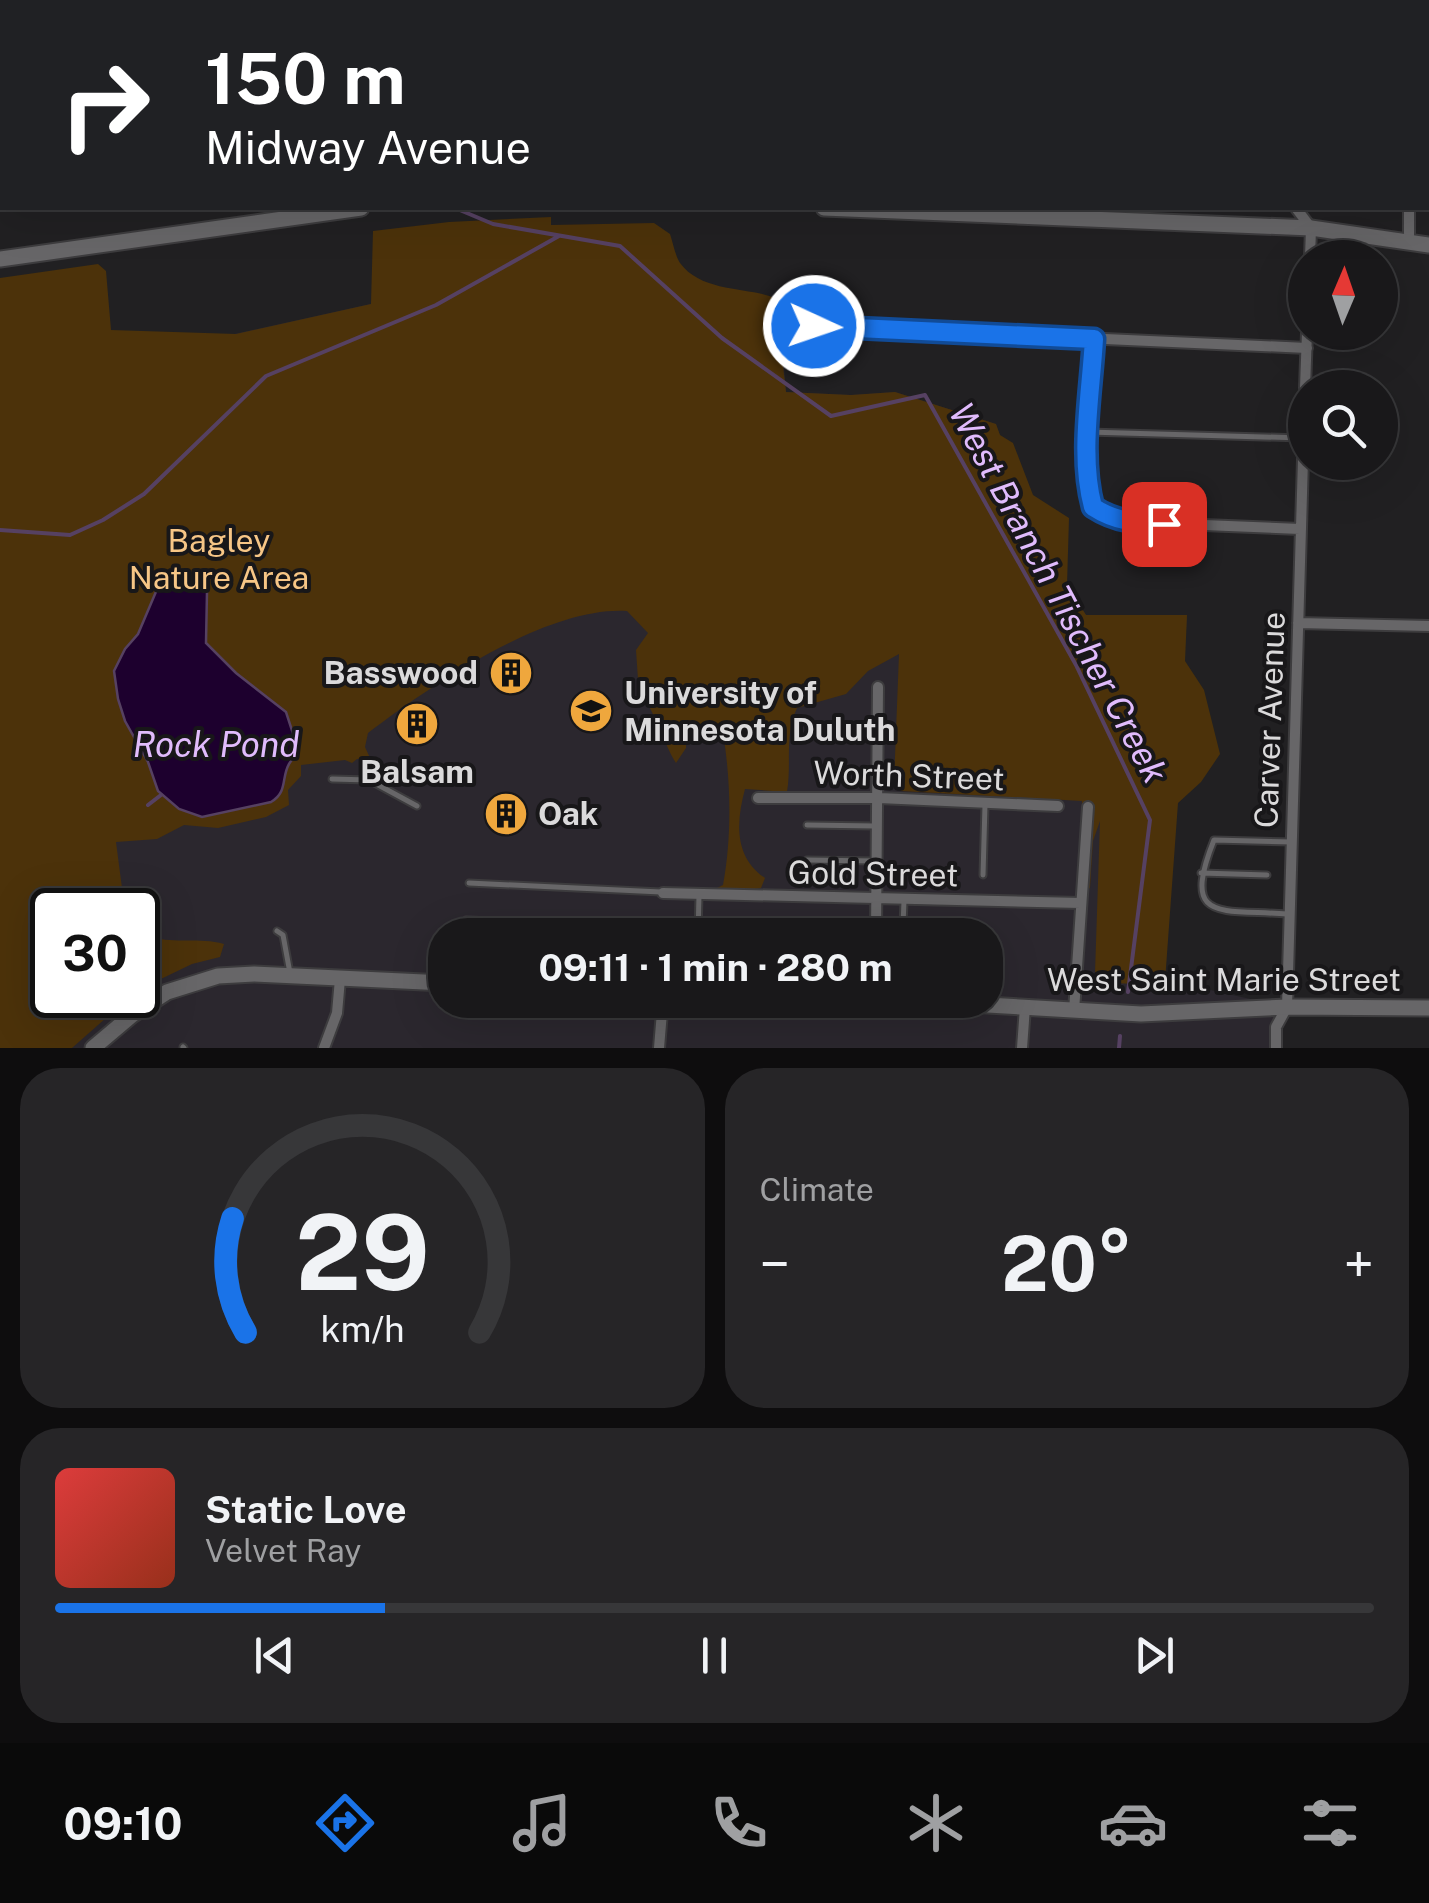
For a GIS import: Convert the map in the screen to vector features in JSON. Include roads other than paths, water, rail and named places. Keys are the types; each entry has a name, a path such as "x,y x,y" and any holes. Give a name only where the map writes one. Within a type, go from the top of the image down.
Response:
{"street":[{"path":"0,260 347,210"},
{"path":"1019,210 1312,228 1429,245"},
{"path":"1298,210 1312,228 1311,240"},
{"path":"1409,243 1410,210"},
{"path":"814,326 1288,347"},
{"path":"1094,339 1088,432 1093,507 1129,522 1300,529"},
{"name":"Carver Avenue","path":"1276,1048 1276,1027 1287,1007 1302,480"},
{"path":"1298,623 1429,626"},
{"path":"876,918 878,686"},
{"name":"Worth Street","path":"758,798 879,798 1058,806"},
{"path":"1074,1011 1088,806"},
{"name":"Gold Street","path":"663,892 1082,903"},
{"path":"94,1048 132,1015 185,984 218,976 428,982"},
{"path":"324,1048 337,1014 340,979"},
{"name":"West Saint Marie Street","path":"1003,1006 1141,1014 1287,1007 1429,1008"},
{"path":"1022,1048 1024,1007"},
{"path":"659,1048 662,1018"}],"lane":[{"path":"1088,432 1288,438"},
{"path":"332,779 369,780 417,806"},
{"path":"983,875 985,802"},
{"path":"808,825 878,826"},
{"path":"1290,914 1223,909 1206,904 1199,892 1201,873 1214,840 1292,842"},
{"path":"807,860 878,861"},
{"path":"1201,873 1268,875"},
{"path":"469,884 663,892"},
{"path":"698,918 699,895"},
{"path":"903,918 904,900"},
{"path":"277,931 283,935 290,976"}],"water":[{"name":"Rock Pond","path":"169,583 199,585 207,592 206,643 236,673 286,712 298,749 280,794 271,802 202,817 179,809 158,791 148,762 125,721 114,671 138,634 158,587"}],"waterway":[{"name":"West Branch Tischer Creek","path":"460,210 493,224 620,246 722,338 831,416 925,395 1076,665 1150,820 1128,992"},
{"path":"0,530 70,535 103,520 144,494 266,376 436,305 559,236"},
{"path":"148,805 161,795"},
{"name":"West Branch Tischer Creek","path":"1119,1048 1120,1036"}],"place":[{"name":"Basswood","path":"511,673"},
{"name":"University of Minnesota Duluth","path":"591,711"},
{"name":"Balsam","path":"417,724"},
{"name":"Oak","path":"506,814"}],"park label":[{"name":"Bagley Nature Area","path":"219,560"}]}
